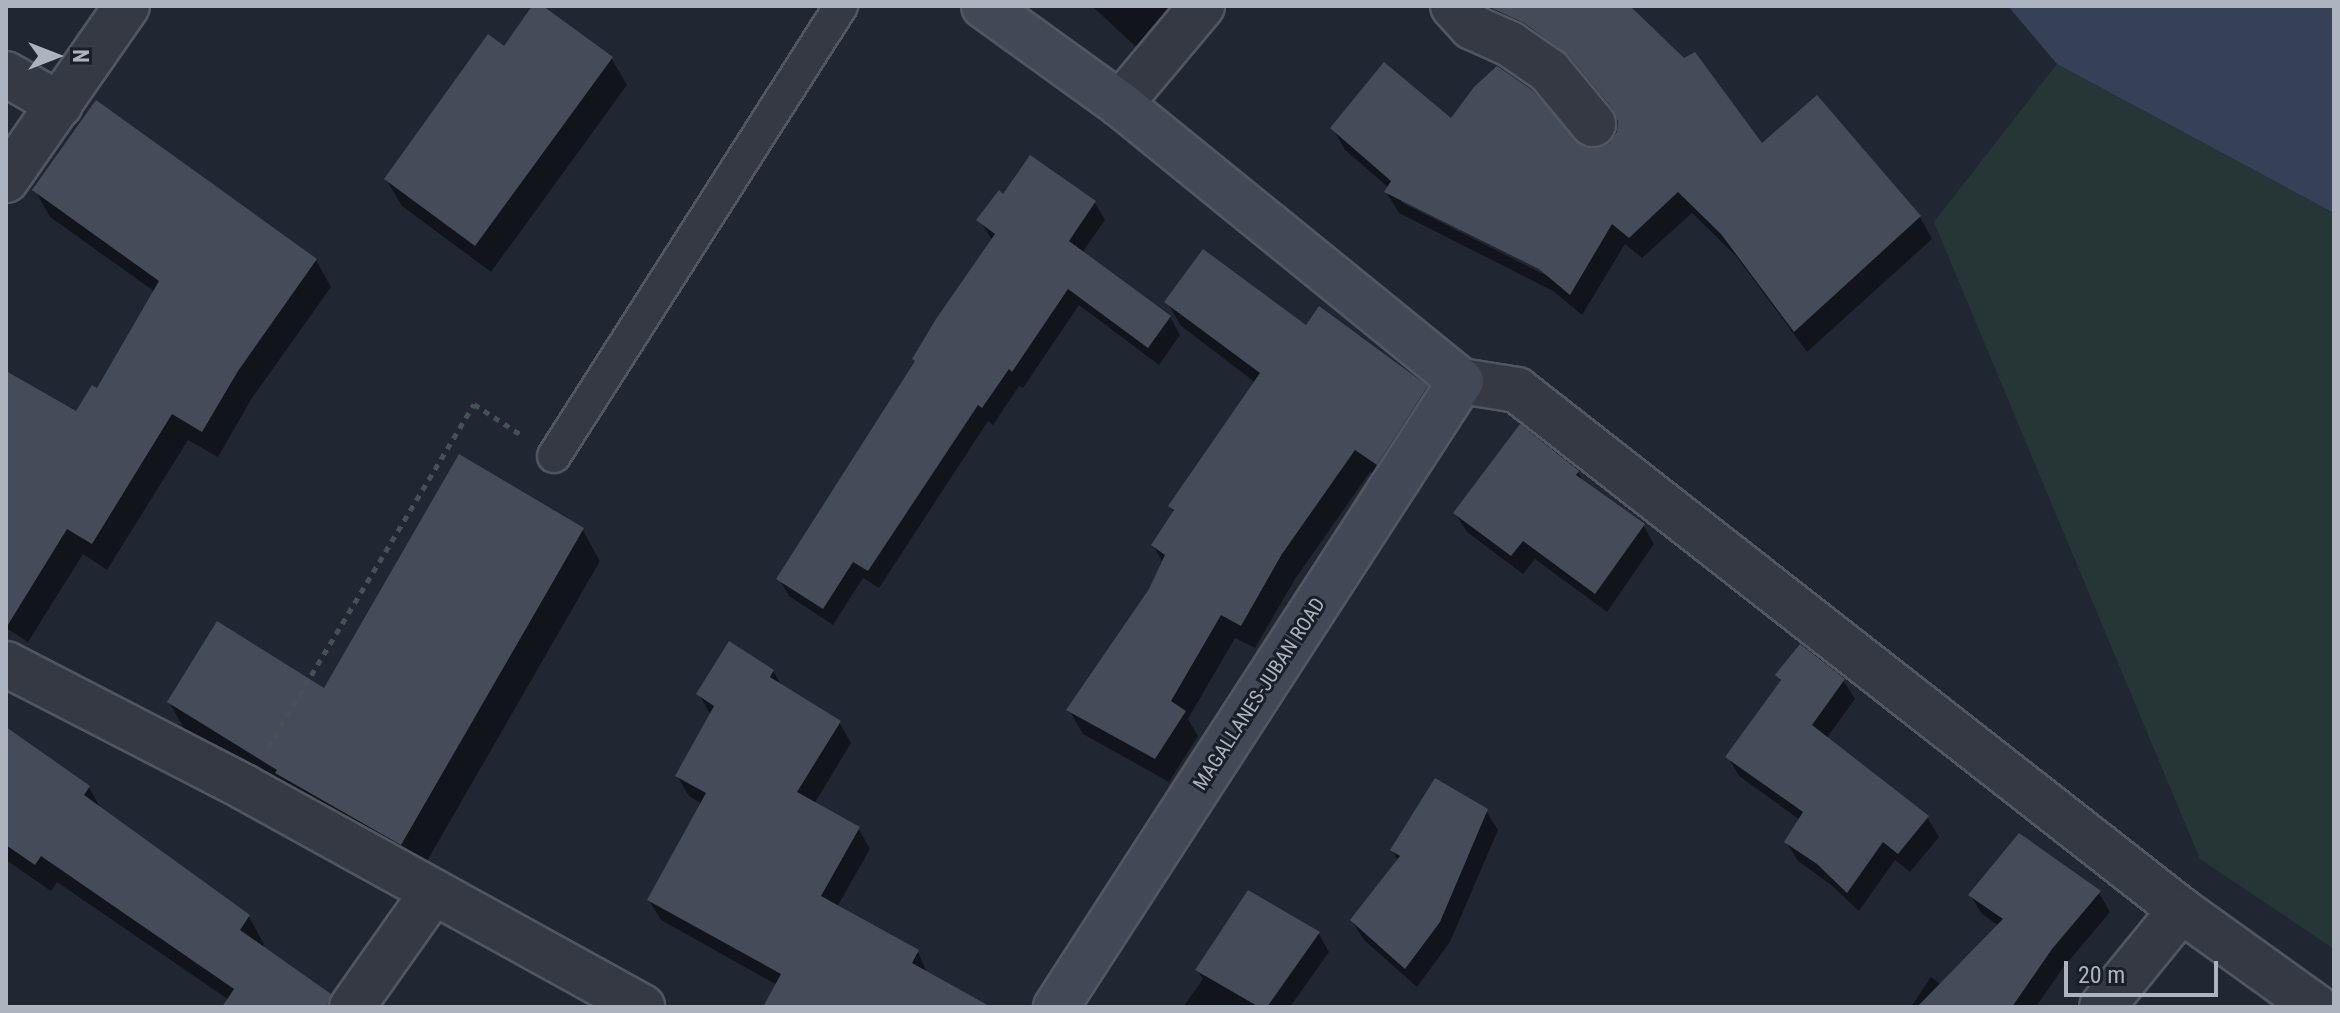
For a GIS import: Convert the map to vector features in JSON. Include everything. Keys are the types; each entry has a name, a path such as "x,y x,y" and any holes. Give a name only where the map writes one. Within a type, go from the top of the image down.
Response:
{"main road":[{"path":"984,6 1120,104 1461,381"},
{"name":"MAGALLANES-JUBAN ROAD","path":"1056,1007 1461,381"}],"street":[{"path":"6,180 127,6"},
{"path":"1120,104 1202,6"},
{"path":"1453,6 1472,27 1510,44 1549,71 1593,124"},
{"path":"6,74 60,105"},
{"path":"1461,381 1517,390 2181,910 2316,1007"},
{"path":"6,664 244,787 642,1007"},
{"path":"352,1007 433,892"},
{"path":"2102,1007 2181,910"}],"lane":[{"path":"554,456 841,6"}],"path":[{"path":"244,787 474,404 554,456"}],"shaded area":[{"path":"2057,64 2334,213 2334,949 2200,859 1934,222"}],"water":[{"path":"2008,6 2334,6 2334,213 2057,64"}],"building":[{"path":"532,6 543,6 613,57 475,246 384,179 488,34 504,46"},
{"path":"1487,6 1630,6 1684,58 1695,52 1762,143 1817,95 1921,216 1794,332 1721,234 1678,192 1629,238 1612,224 1570,295 1539,269 1384,192 1391,181 1330,128 1384,62 1451,118 1474,87 1497,66 1532,90 1584,147 1598,148 1610,143 1617,132 1618,121 1613,109 1568,55 1524,23"},
{"path":"96,100 317,259 238,371 202,432 172,414 92,544 67,529 6,628 6,371 76,411 92,385 97,388 159,281 32,190"},
{"path":"1030,155 1096,201 1069,241 1171,316 1148,348 1068,289 1012,372 1009,369 982,408 978,405 868,571 853,562 823,609 776,579 915,361 912,359 936,319 995,234 976,220 999,190 1003,194"},
{"path":"1203,249 1306,325 1319,306 1428,386 1377,465 1355,450 1282,554 1241,626 1221,615 1171,701 1186,711 1155,759 1066,710 1149,589 1165,555 1151,545 1174,510 1168,506 1260,373 1164,302"},
{"path":"1520,424 1579,471 1576,475 1645,524 1595,594 1523,541 1511,556 1453,513"},
{"path":"459,454 584,528 401,845 275,773 277,770 167,702 217,621 324,688"},
{"path":"729,641 774,670 770,677 841,721 797,792 860,827 821,896 919,950 912,963 991,1007 763,1007 781,974 647,900 706,793 675,776 714,706 696,694"},
{"path":"1800,644 1845,679 1812,725 1929,816 1898,854 1883,842 1847,893 1817,864 1784,842 1803,812 1725,757 1781,680 1775,675"},
{"path":"6,727 90,786 84,795 250,915 240,930 331,994 327,1007 222,1007 234,989 41,856 35,865 6,845"},
{"path":"1435,778 1488,809 1440,922 1405,969 1350,920 1400,856 1390,850"},
{"path":"2019,833 2101,891 2052,949 2012,1007 1917,1007 2003,919 1968,895"},
{"path":"1248,890 1320,932 1267,1007 1259,1007 1195,970"}]}
